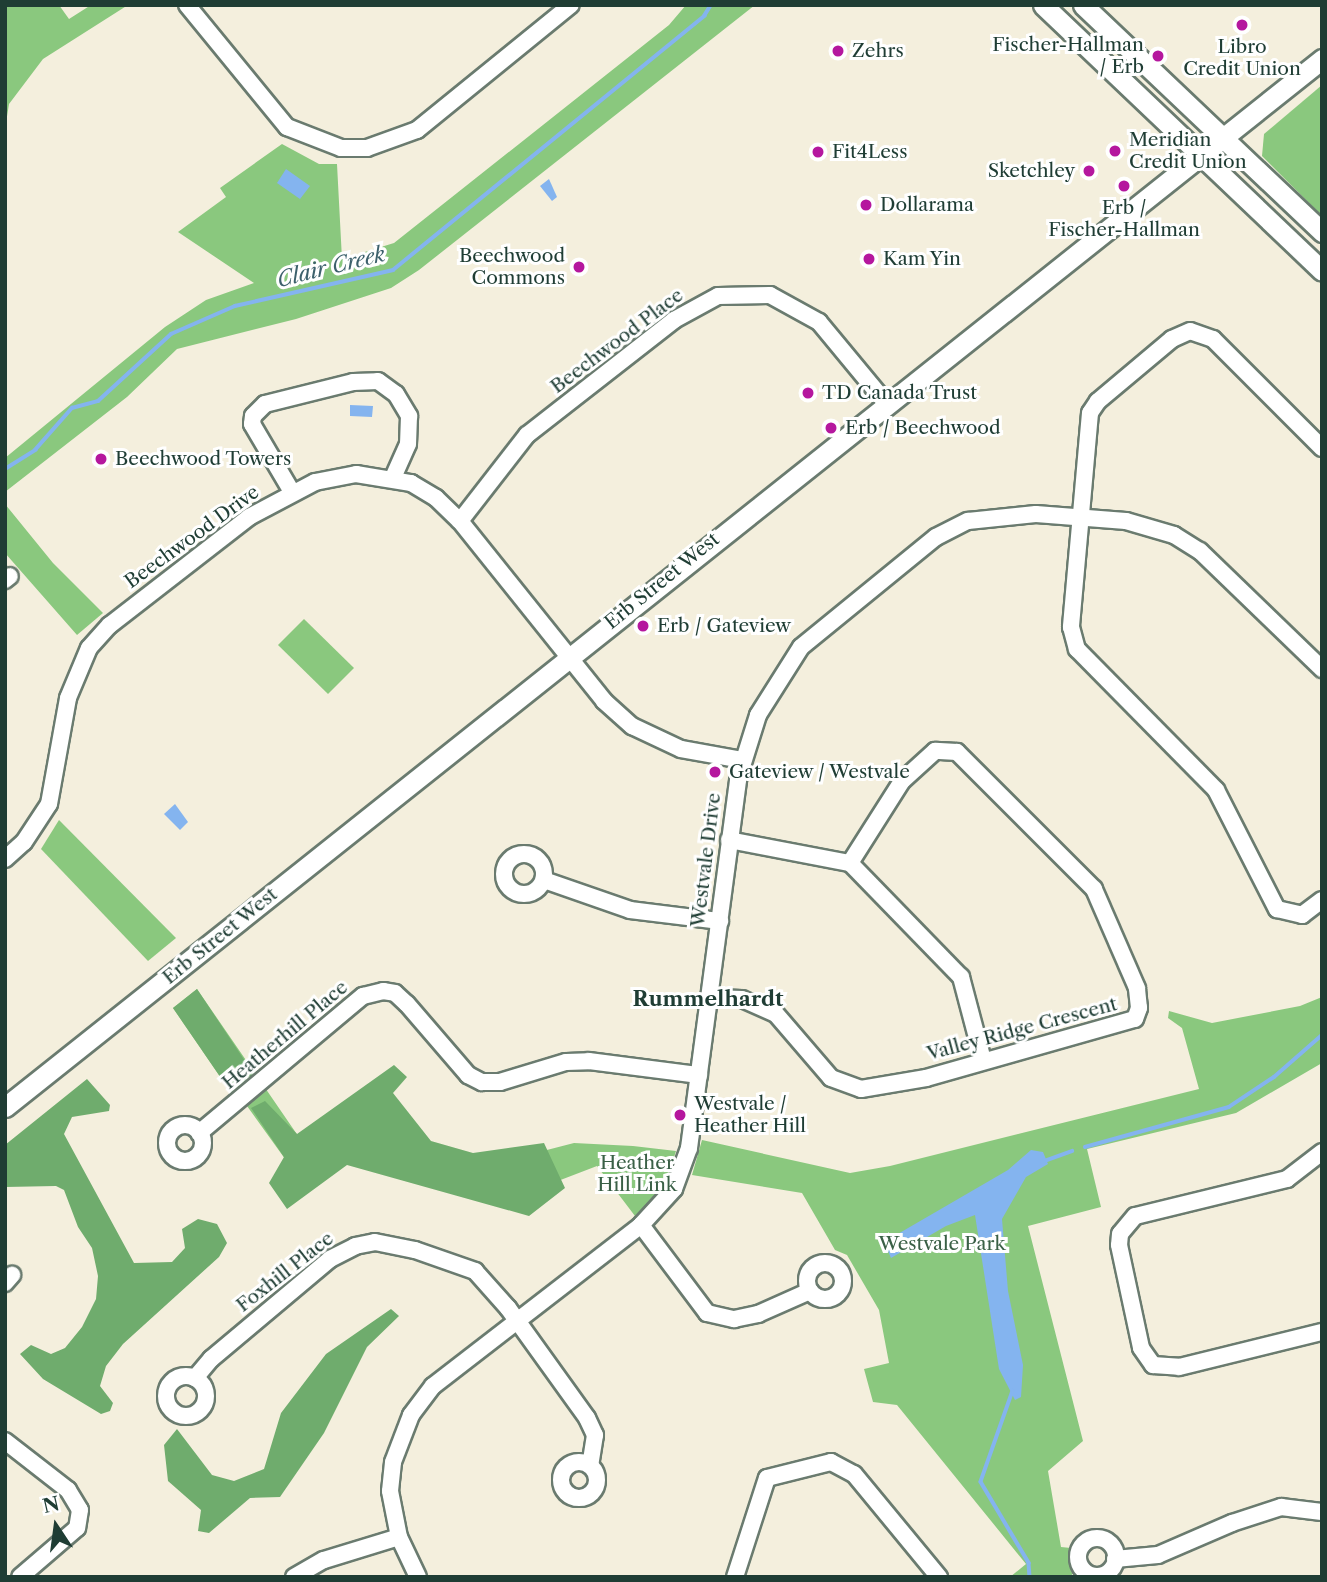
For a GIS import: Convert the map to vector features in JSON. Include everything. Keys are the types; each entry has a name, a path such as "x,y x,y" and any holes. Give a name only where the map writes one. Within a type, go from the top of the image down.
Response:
{"main road":[{"path":"1043,5 1201,152 1322,271"},
{"path":"1083,5 1223,135 1322,232"},
{"name":"Erb Street West","path":"5,1107 1201,152 1322,59"}],"street":[{"path":"187,5 287,127 341,148 367,148 417,130 571,5"},
{"name":"Beechwood Place","path":"460,521 527,435 674,320 718,296 770,295 819,322 886,403"},
{"path":"1322,448 1213,340 1190,331 1172,339 1098,401 1090,413 1071,627 1077,649 1216,790 1277,909 1302,915 1322,900"},
{"path":"292,492 252,424 253,416 265,404 353,382 378,381 396,394 409,416 408,444 393,478"},
{"name":"Beechwood Drive","path":"5,859 24,842 49,804 68,698 89,648 110,625 249,517 292,492 356,474 393,478 428,493 460,521 604,701 632,726 681,749 743,760"},
{"name":"Westvale Drive","path":"418,1577 399,1536 390,1491 393,1462 411,1415 433,1386 641,1225 674,1189 688,1148 711,998 729,840 743,760 764,704 802,647 936,537 968,521 999,514 1081,518 1147,526 1200,551 1322,669"},
{"name":"Valley Ridge Crescent","path":"711,998 742,999 776,1014 831,1078 861,1089 926,1077 1135,1019 1139,1008 1137,988 1090,882 968,762 947,750 925,757 902,781 850,863"},
{"path":"729,840 850,863 961,977 984,1060"},
{"path":"544,880 630,910 720,920"},
{"name":"Heatherhill Place","path":"200,1133 363,996 383,990 407,1004 468,1075 482,1082 500,1082 566,1062 589,1061 699,1075"},
{"path":"1322,1152 1287,1179 1135,1216 1120,1234 1119,1245 1141,1348 1153,1365 1179,1367 1322,1332"},
{"path":"641,1225 707,1313 734,1319 758,1314 810,1291"},
{"name":"Foxhill Place","path":"195,1378 266,1310 330,1259 355,1245 375,1242 458,1262 488,1283 518,1320 587,1418 595,1435 590,1466"},
{"path":"5,1441 68,1490 80,1510 77,1528 23,1576"},
{"path":"735,1577 767,1478 831,1462 855,1474 939,1577"},
{"path":"1115,1559 1140,1559 1167,1552 1261,1512 1289,1507 1322,1512"},
{"path":"294,1577 324,1560 399,1536"}],"green space":[{"path":"5,5 59,5 69,19 91,5 128,5 43,59 9,104 5,129"},
{"path":"686,5 755,5 419,270 391,288 296,319 177,349 127,397 5,492 5,458 165,327 206,300 254,283 178,232 226,197 220,188 282,144 319,164 337,164 342,259 394,243 669,25"},
{"path":"1322,85 1322,216 1262,156 1264,134"},
{"path":"5,504 53,563 103,613 77,635 5,553"},
{"path":"304,619 354,668 328,694 278,645"},
{"path":"59,820 176,938 148,961 41,849"},
{"name":"Heather Hill Link","path":"197,989 305,1146 512,1159 574,1143 633,1146 676,1151 670,1170 659,1192 635,1216 597,1166 511,1199 354,1157 293,1170 247,1106 234,1097 173,1008"},
{"path":"197,989 257,1079 234,1097 173,1008"},
{"name":"Westvale Park","path":"1322,997 1322,1063 1236,1113 1087,1149 1101,1207 1028,1226 1083,1441 1048,1471 1061,1547 1071,1548 1075,1571 1070,1577 1010,1577 1026,1564 897,1405 873,1402 864,1369 889,1363 879,1310 847,1255 835,1250 802,1193 692,1175 702,1140 850,1173 890,1166 1199,1089 1182,1028 1168,1018 1169,1011 1212,1023 1300,1006"},
{"path":"394,1065 407,1077 393,1093 431,1141 473,1153 544,1143 565,1188 529,1216 347,1165 287,1209 269,1183 284,1157 251,1108 265,1101 297,1134"},
{"path":"87,1079 110,1105 109,1111 72,1117 64,1134 134,1263 172,1262 185,1248 182,1229 198,1219 217,1224 227,1243 219,1257 123,1344 106,1366 100,1386 113,1403 110,1411 101,1414 43,1379 20,1354 31,1345 51,1354 65,1348 82,1327 96,1299 98,1276 92,1248 78,1227 64,1190 56,1186 5,1187 5,1145"},
{"path":"391,1309 399,1316 367,1347 324,1433 280,1497 250,1498 209,1533 198,1531 201,1510 168,1481 164,1445 177,1429 212,1475 234,1481 264,1469 281,1413 326,1354"}],"water":[{"path":"286,169 310,186 300,199 277,183"},
{"path":"549,179 557,197 552,201 540,186"},
{"path":"350,405 373,406 372,417 350,416"},
{"path":"175,804 188,822 180,830 164,814"},
{"path":"1031,1150 1043,1152 1048,1164 1026,1177 1002,1219 1008,1291 1023,1365 1021,1397 1015,1400 999,1369 975,1215 946,1226 891,1258 884,1242 1008,1170"}],"waterway":[{"name":"Clair Creek","path":"5,469 35,450 72,408 98,401 171,334 235,306 393,270 704,16 711,5"},
{"path":"1085,1147 1229,1107 1274,1077 1322,1035"},
{"path":"1042,1162 1072,1151"},
{"path":"1013,1391 981,1482 1029,1563 1030,1577"}],"place":[{"name":"Libro Credit Union","path":"1242,25"},
{"name":"Zehrs","path":"838,51"},
{"name":"Fischer-Hallman / Erb","path":"1158,56"},
{"name":"Meridian Credit Union","path":"1115,151"},
{"name":"Fit4Less","path":"818,152"},
{"name":"Sketchley","path":"1089,171"},
{"name":"Erb / Fischer-Hallman","path":"1124,186"},
{"name":"Dollarama","path":"866,205"},
{"name":"Kam Yin","path":"869,259"},
{"name":"Beechwood Commons","path":"579,267"},
{"name":"TD Canada Trust","path":"808,393"},
{"name":"Erb / Beechwood","path":"831,428"},
{"name":"Beechwood Towers","path":"101,459"},
{"name":"Erb / Gateview","path":"643,626"},
{"name":"Gateview / Westvale","path":"715,772"},
{"name":"Westvale / Heather Hill","path":"680,1115"}],"district":[{"name":"Rummelhardt","path":"708,999"}]}
